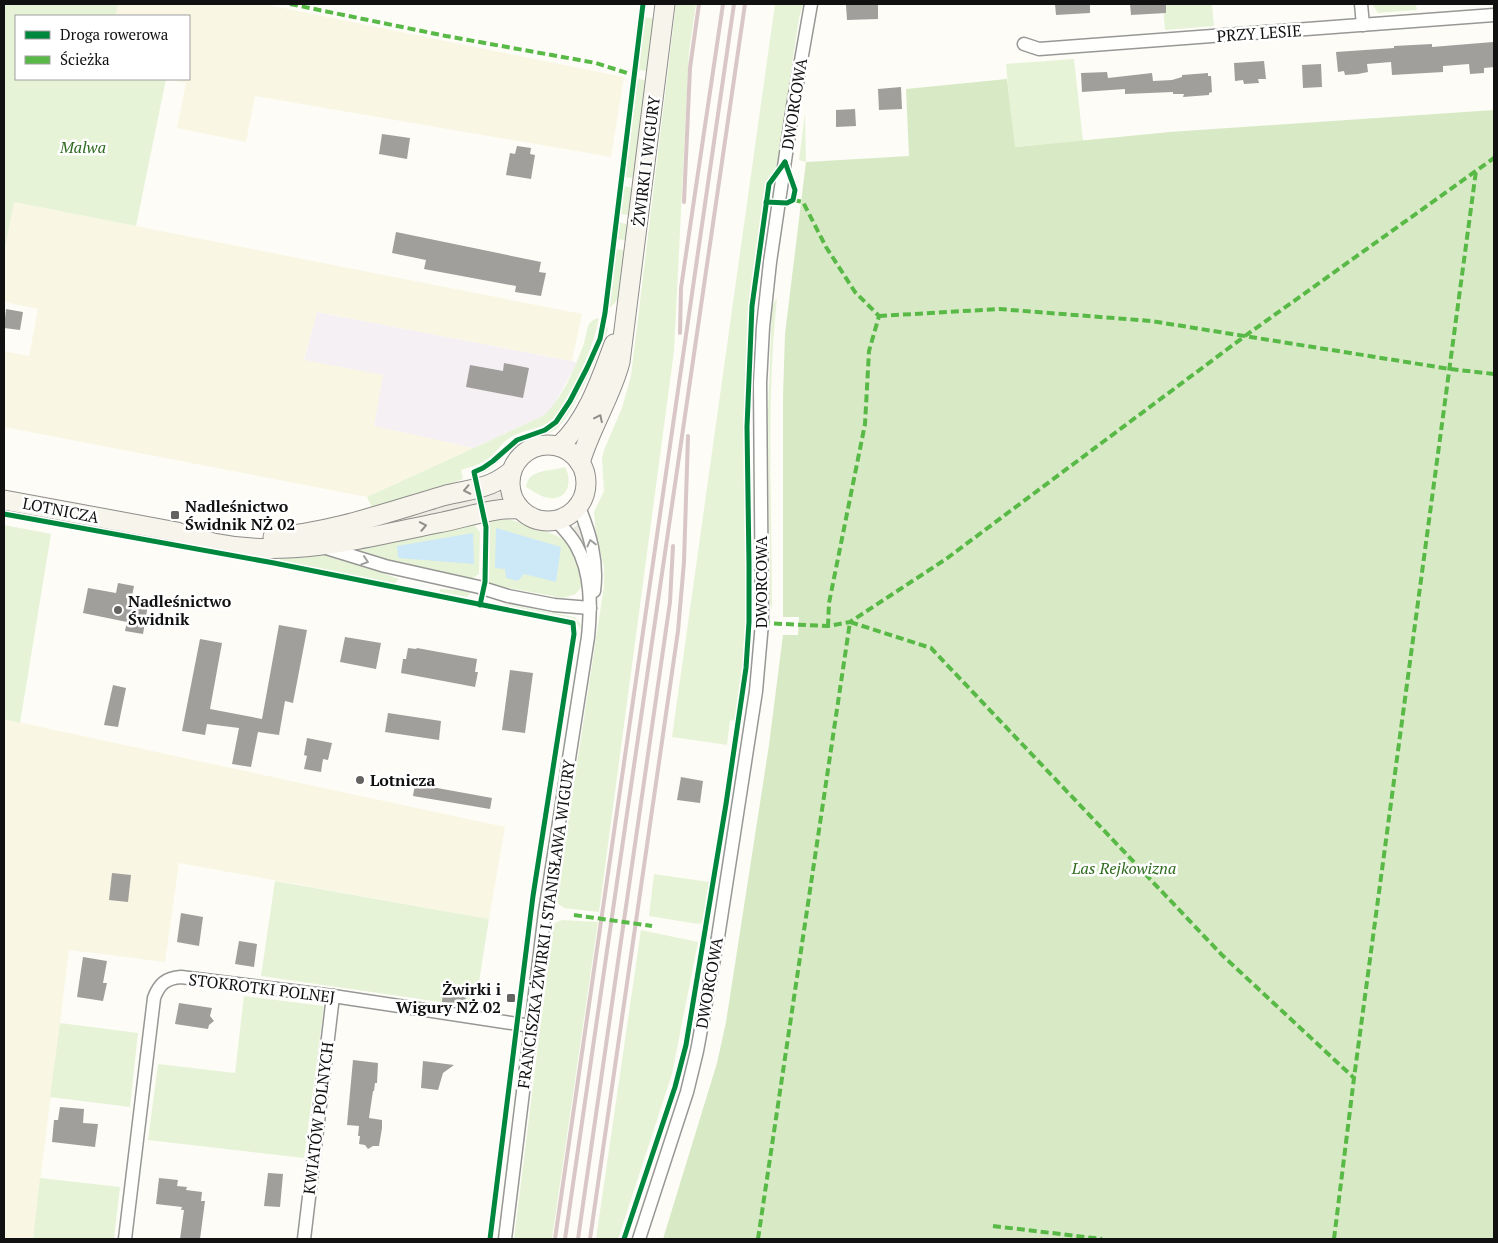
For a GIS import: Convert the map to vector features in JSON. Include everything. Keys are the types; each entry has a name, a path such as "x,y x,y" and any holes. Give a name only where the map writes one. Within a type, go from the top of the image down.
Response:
{"main road":[{"name":"ŻWIRKI I WIGURY","path":"580,463 587,443 608,399 617,374 622,348 624,317 633,263 665,4"},
{"name":"ŻWIRKI I WIGURY","path":"559,446 569,437 585,411 606,366 624,317"},
{"path":"544,445 559,446 571,453 580,463 585,474 584,496 568,515 556,520 537,519 520,509 511,494 511,472 518,459 530,449 544,445"},
{"name":"LOTNICZA","path":"4,500 177,532 260,538 292,536 314,532 487,485 511,472"},
{"name":"LOTNICZA","path":"177,532 194,539 259,548 294,548 319,546 438,523 498,509 520,509"}],"street":[{"name":"DWORCOWA","path":"639,1239 687,1092 697,1051 718,936 756,691 762,623 760,383 763,326 770,262 793,106 811,4"},
{"path":"1361,4 1363,25"},
{"name":"PRZY LESIE","path":"1024,44 1039,49 1494,15"},
{"path":"578,505 590,539 595,563 595,586 590,608"},
{"path":"556,520 575,543 582,558 588,581 590,608"},
{"path":"319,546 385,566 495,592 554,605 590,608"},
{"name":"FRANCISZKA ŻWIRKI I STANISŁAWA WIGURY","path":"504,1239 545,912 588,637 590,608"},
{"name":"STOKROTKI POLNEJ","path":"126,1239 154,998 157,989 163,982 171,978 181,977 333,996 531,1026"},
{"name":"KWIATÓW POLNYCH","path":"304,1239 333,996"}],"shaded area":[{"path":"118,4 264,4 624,77 611,157 255,96 246,142 177,128 186,83 171,80 190,80 190,15 116,14"},
{"path":"14,202 582,314 572,361 317,312 304,360 383,375 374,426 473,448 367,497 4,427 4,351 29,356 38,309 4,302 4,254"},
{"path":"317,312 577,363 552,408 543,416 473,448 373,426 304,360"},
{"path":"502,492 503,498 368,532 368,526"},
{"path":"578,524 586,542 587,555 572,529"},
{"path":"4,719 505,827 489,919 179,863 165,962 69,950 33,1239 4,1239"}],"green space":[{"name":"Malwa","path":"4,4 118,4 116,14 121,15 15,15 15,80 166,80 136,226 14,202 4,254"},
{"path":"676,4 696,4 689,52 674,351 599,912 564,908 556,902 604,586 604,567 596,535 594,512 604,491 602,459 604,450 622,408 631,376"},
{"path":"775,4 803,4 799,18 777,166 767,182 750,307 745,438 746,621 743,670 735,721 730,720 727,745 672,737"},
{"path":"1163,4 1212,4 1214,26 1165,30"},
{"path":"1372,4 1416,4 1417,10 1378,13"},
{"path":"643,17 652,18 654,23 649,68 645,71 637,69"},
{"path":"1074,59 1083,141 1014,147 1006,64"},
{"path":"635,78 644,80 647,83 637,175 632,178 623,177"},
{"name":"Las Rejkowizna","path":"1007,79 1015,147 1170,132 1494,110 1494,1239 663,1239 717,1063 726,1022 769,745 783,635 798,635 799,617 783,617 783,396 785,334 806,162 909,156 906,89"},
{"path":"805,113 806,162 799,160"},
{"path":"622,186 630,187 633,191 631,213 627,215 619,214"},
{"path":"618,222 626,224 629,228 628,237 624,240 616,239"},
{"path":"615,249 623,250 625,254 623,276 617,300 608,308"},
{"path":"777,298 772,376 770,455 772,612 770,602 768,411 772,306"},
{"path":"599,318 590,350 581,370 561,408 550,421 540,427 518,433 505,441 486,460 461,470 463,479 373,510 367,497 543,416 556,402 567,384 583,346 589,324"},
{"path":"605,322 608,330 599,353 570,411 556,429 539,436 553,429 569,410 593,363"},
{"path":"527,440 512,449 495,466 478,475 494,464 514,446"},
{"path":"565,467 569,478 567,489 561,496 555,498 546,497 526,487 531,477 536,474"},
{"path":"507,519 553,534 564,540 576,558 581,572 582,584 576,594 563,598 487,584 488,522"},
{"path":"4,525 51,534 20,723 4,719"},
{"path":"474,525 480,532 479,574 473,580 345,549 397,538"},
{"path":"315,553 344,559 399,579 394,584 279,561 284,554"},
{"path":"440,589 470,591 467,597 440,592"},
{"path":"504,605 574,617 580,623 581,630 572,618"},
{"path":"654,874 709,882 702,923 698,924 649,916"},
{"path":"275,881 489,919 475,1007 261,976"},
{"path":"562,920 598,922 552,1239 514,1239 553,924"},
{"path":"641,930 698,942 672,1074 618,1239 596,1239"},
{"path":"244,996 324,1006 304,1158 148,1140 158,1064 235,1073"},
{"path":"60,1023 138,1033 130,1107 50,1097"},
{"path":"40,1178 120,1187 114,1239 33,1239"}],"water":[{"path":"496,528 561,547 556,582 524,574 518,581 506,578 505,569 495,568"},
{"path":"473,533 474,564 398,558 397,546"}],"building":[{"path":"878,4 878,19 847,20 846,5"},
{"path":"1055,4 1090,4 1090,13 1056,15"},
{"path":"1130,4 1166,4 1166,13 1131,15"},
{"path":"1493,42 1494,67 1484,68 1484,73 1470,74 1469,64 1443,66 1443,72 1392,75 1391,62 1367,64 1368,72 1358,74 1345,75 1344,71 1338,72 1336,52 1394,48 1394,46 1432,44 1432,47"},
{"path":"1264,61 1266,79 1258,79 1259,83 1244,84 1243,80 1235,81 1234,63"},
{"path":"1321,64 1322,87 1303,88 1302,65"},
{"path":"1107,72 1108,78 1152,73 1153,81 1172,80 1182,77 1182,75 1208,73 1208,76 1211,76 1212,92 1209,95 1183,97 1184,94 1173,94 1173,92 1125,94 1125,89 1082,92 1081,73"},
{"path":"901,87 902,109 879,110 878,89"},
{"path":"855,109 856,126 836,127 836,110"},
{"path":"382,134 410,138 407,159 379,154"},
{"path":"517,146 531,148 530,154 535,155 531,179 506,175 510,153 515,154"},
{"path":"396,232 541,262 539,272 546,273 541,296 515,292 516,286 424,269 426,260 392,253"},
{"path":"6,309 23,312 20,330 4,328"},
{"path":"504,363 529,368 523,398 466,387 470,365 503,371"},
{"name":"Nadleśnictwo Świdnik","path":"118,583 134,586 132,596 149,599 143,634 125,631 127,622 83,613 88,588 116,593"},
{"path":"279,625 307,630 293,703 285,701 279,735 258,732 251,767 232,764 239,728 207,724 205,735 182,731 200,639 222,643 210,709 262,719"},
{"path":"345,637 381,643 376,669 340,662"},
{"path":"408,648 477,659 475,672 478,672 475,687 401,673 403,659 406,659"},
{"path":"510,670 533,673 525,733 502,730"},
{"path":"113,685 126,688 118,727 104,725"},
{"path":"388,713 441,721 439,740 385,732"},
{"path":"307,738 332,743 328,760 323,759 321,772 304,769 307,756 304,755"},
{"path":"681,777 703,781 700,803 677,800"},
{"path":"415,784 492,798 490,809 413,796"},
{"path":"112,873 131,875 128,902 109,900"},
{"path":"181,913 203,917 199,946 177,942"},
{"path":"239,941 257,944 254,967 235,964"},
{"path":"83,957 107,961 103,983 107,983 103,1001 77,997"},
{"path":"443,990 466,994 465,1005 442,1002"},
{"path":"179,1003 212,1008 210,1016 214,1021 209,1025 208,1029 175,1024"},
{"path":"353,1060 378,1063 377,1083 375,1083 373,1091 369,1118 382,1120 382,1128 379,1146 373,1146 368,1149 365,1145 359,1144 359,1126 347,1125"},
{"path":"423,1061 454,1065 443,1073 438,1090 421,1088"},
{"path":"60,1107 84,1109 83,1123 98,1124 95,1147 52,1142 54,1120 58,1120"},
{"path":"268,1173 283,1174 280,1207 264,1206"},
{"path":"159,1178 178,1180 177,1186 187,1187 186,1190 202,1192 201,1201 205,1201 200,1239 180,1239 184,1210 181,1210 182,1207 156,1204"}],"railway":[{"path":"684,202 690,68 699,4"},
{"path":"680,333 681,288 723,4"},
{"path":"555,1239 734,4"},
{"path":"565,1239 745,4"},
{"path":"590,1239 678,631 684,562 688,436"},
{"path":"578,1239 670,602 673,546"}],"marked path":[{"path":"290,4 446,36 596,63 627,73"},
{"path":"762,623 828,626 850,622 946,559 1245,336 1494,158"},
{"path":"1334,1239 1476,171"},
{"path":"793,200 803,202 826,247 855,292 879,316 869,351 865,424 829,603 828,626"},
{"path":"879,316 999,309 1151,321 1450,369 1494,374"},
{"path":"758,1239 850,622 931,648 1222,955 1354,1078"},
{"path":"574,915 652,926"},
{"path":"993,1226 1102,1239"}],"cycle path":[{"path":"480,605 485,582 486,527 474,472 493,461 517,440 545,430 556,422 570,401 600,339 605,313 643,4"},
{"path":"766,202 787,203 793,200 795,190 785,162"},
{"path":"624,1239 675,1087 686,1045 726,804 746,668 749,622 747,427 752,306 769,184 785,162"},
{"path":"4,514 274,563 573,623 574,634 533,896 490,1239"}],"place":[{"name":"Nadleśnictwo Świdnik NŻ 02","path":"175,515"},
{"name":"Nadleśnictwo Świdnik","path":"118,610"},
{"name":"Lotnicza","path":"360,780"},
{"name":"Żwirki i Wigury NŻ 02","path":"511,998"}]}
